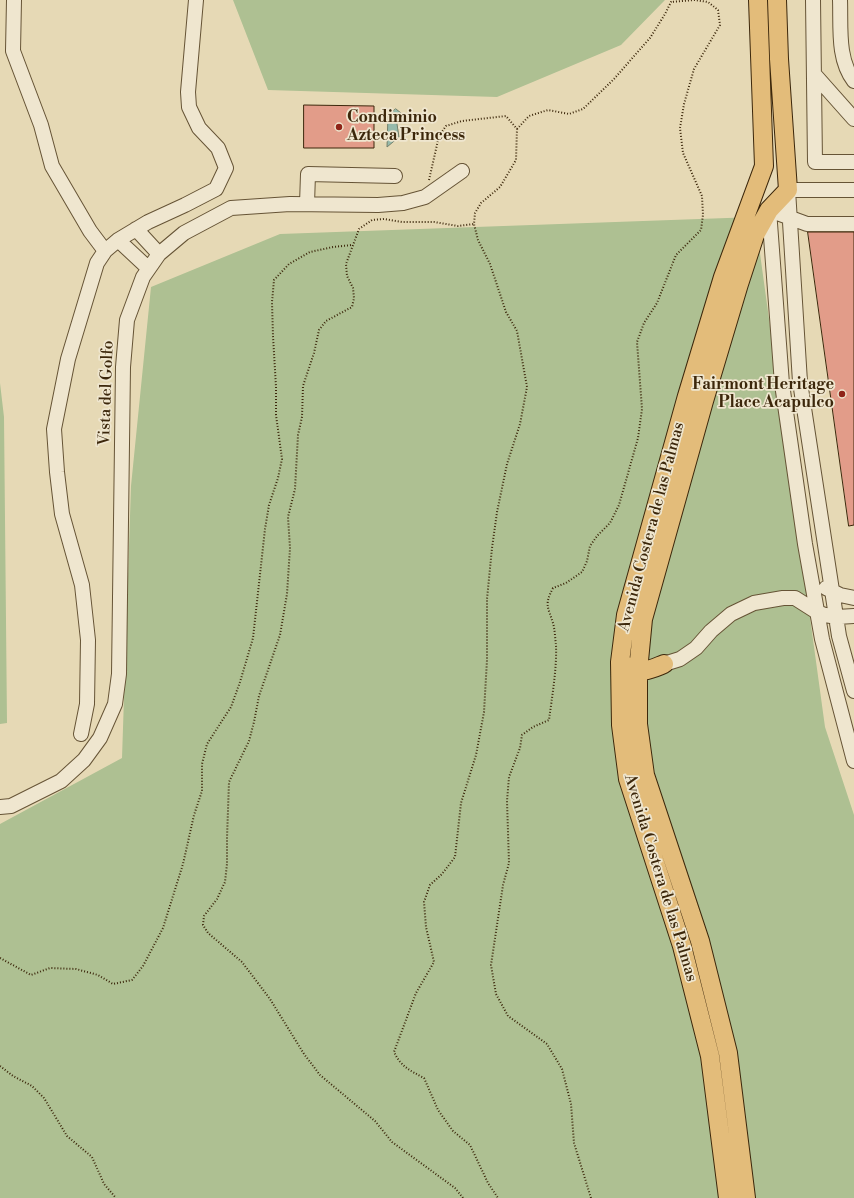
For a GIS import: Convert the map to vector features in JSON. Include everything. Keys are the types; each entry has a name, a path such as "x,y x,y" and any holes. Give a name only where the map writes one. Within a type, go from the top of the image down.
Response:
{"main road":[{"name":"Avenida Costera de las Palmas","path":"728,1198 710,1056 682,946 628,779 620,725 620,662 626,615 687,396 723,278 764,166 758,0"},
{"path":"777,0 778,59 788,190"},
{"path":"759,60 778,59"},
{"path":"764,166 769,210"},
{"name":"Avenida Costera de las Palmas","path":"746,1198 728,1053 700,941 645,775 638,724 638,663 643,619 704,401 755,236 769,210 788,190"},
{"path":"620,662 638,663 650,657 664,664"}],"street":[{"path":"14,0 13,51 41,125 52,166 90,231 104,251"},
{"path":"81,734 87,704 88,640 82,585 62,514 56,472 54,429 68,359 97,262 104,251 136,229 216,189 226,168 218,148 199,128 189,107 188,92 196,0"},
{"path":"813,0 815,162 854,162"},
{"path":"840,0 841,48 849,74 854,81"},
{"path":"814,74 854,119"},
{"name":"Vista del Golfo","path":"0,807 11,806 61,781 84,760 100,738 115,704 120,666 123,367 127,320 143,277 148,268 159,254 184,233 231,208 307,204 378,205 403,203 426,197 462,171"},
{"path":"307,204 308,174 395,176"},
{"path":"854,190 788,190 800,382 839,636 854,691"},
{"path":"854,224 807,224 769,210 782,384 805,544 822,639 854,761"},
{"path":"136,229 159,254"},
{"path":"118,240 148,268"},
{"path":"795,598 812,586 817,585 824,586 840,595 854,598"},
{"path":"664,664 680,659 696,648 711,631 731,614 754,603 783,598 795,598 817,612 825,615 837,617 854,616"}],"path":[{"path":"498,1198 488,1183 470,1145 453,1131 438,1110 424,1078 411,1071 398,1061 394,1052 416,993 434,962 426,927 424,902 430,885 442,874 455,857 461,803 476,755 484,712 487,660 487,600 492,548 501,492 507,464 520,424 526,387 517,331 506,312 490,264 478,240 474,224 475,212 481,203 500,187 516,160 518,129 529,116 548,110 569,114 583,109 614,79 650,38 672,1 696,0 708,2 718,10 720,25 694,69 684,104 680,128 684,153 702,196 703,214 701,230 676,255 657,303 644,323 637,342 642,409 638,438 619,505 610,523 597,536 590,546 587,560 582,572 566,583 552,588 548,597 548,610 554,624 556,646 549,720 533,727 522,735 520,748 509,777 507,801 509,863 503,885 491,965 496,994 508,1016 547,1044 562,1069 571,1104 574,1143 591,1198"},
{"path":"426,197 439,136 446,126 462,122 506,116 518,129"},
{"path":"463,1198 455,1188 392,1142 375,1121 320,1075 304,1054 270,999 242,962 208,933 203,925 204,916 217,899 225,882 227,864 229,782 249,741 259,696 280,635 287,594 290,548 288,516 295,489 298,435 302,417 303,386 314,353 319,330 326,321 352,307 354,298 353,288 347,276 346,264 352,245 360,229 372,220 384,219 402,222 434,222 458,226 474,224"},
{"path":"0,958 31,975 50,968 76,969 98,975 113,984 132,980 143,966 163,928 183,864 194,815 202,791 202,764 207,744 231,707 253,638 265,529 269,505 278,478 282,459 276,415 272,302 274,280 290,264 310,252 352,245"},
{"path":"0,1066 13,1076 32,1086 44,1098 67,1136 92,1157 104,1184 116,1198"}],"shaded area":[{"path":"233,0 665,0 621,45 497,97 268,90"},
{"path":"396,109 401,113 397,124 399,137 387,147 388,115"},
{"path":"755,217 825,727 854,815 854,1198 0,1198 0,824 122,758 131,486 151,287 280,234"},
{"path":"0,383 4,417 7,723 0,724"}],"building":[{"name":"Condiminio Azteca Princess","path":"304,105 374,106 374,148 304,148"},
{"name":"Fairmont Heritage Place Acapulco","path":"808,232 854,232 854,525 849,526"}],"place":[{"name":"Condiminio Azteca Princess","path":"339,127"},
{"name":"Fairmont Heritage Place Acapulco","path":"842,394"}]}
